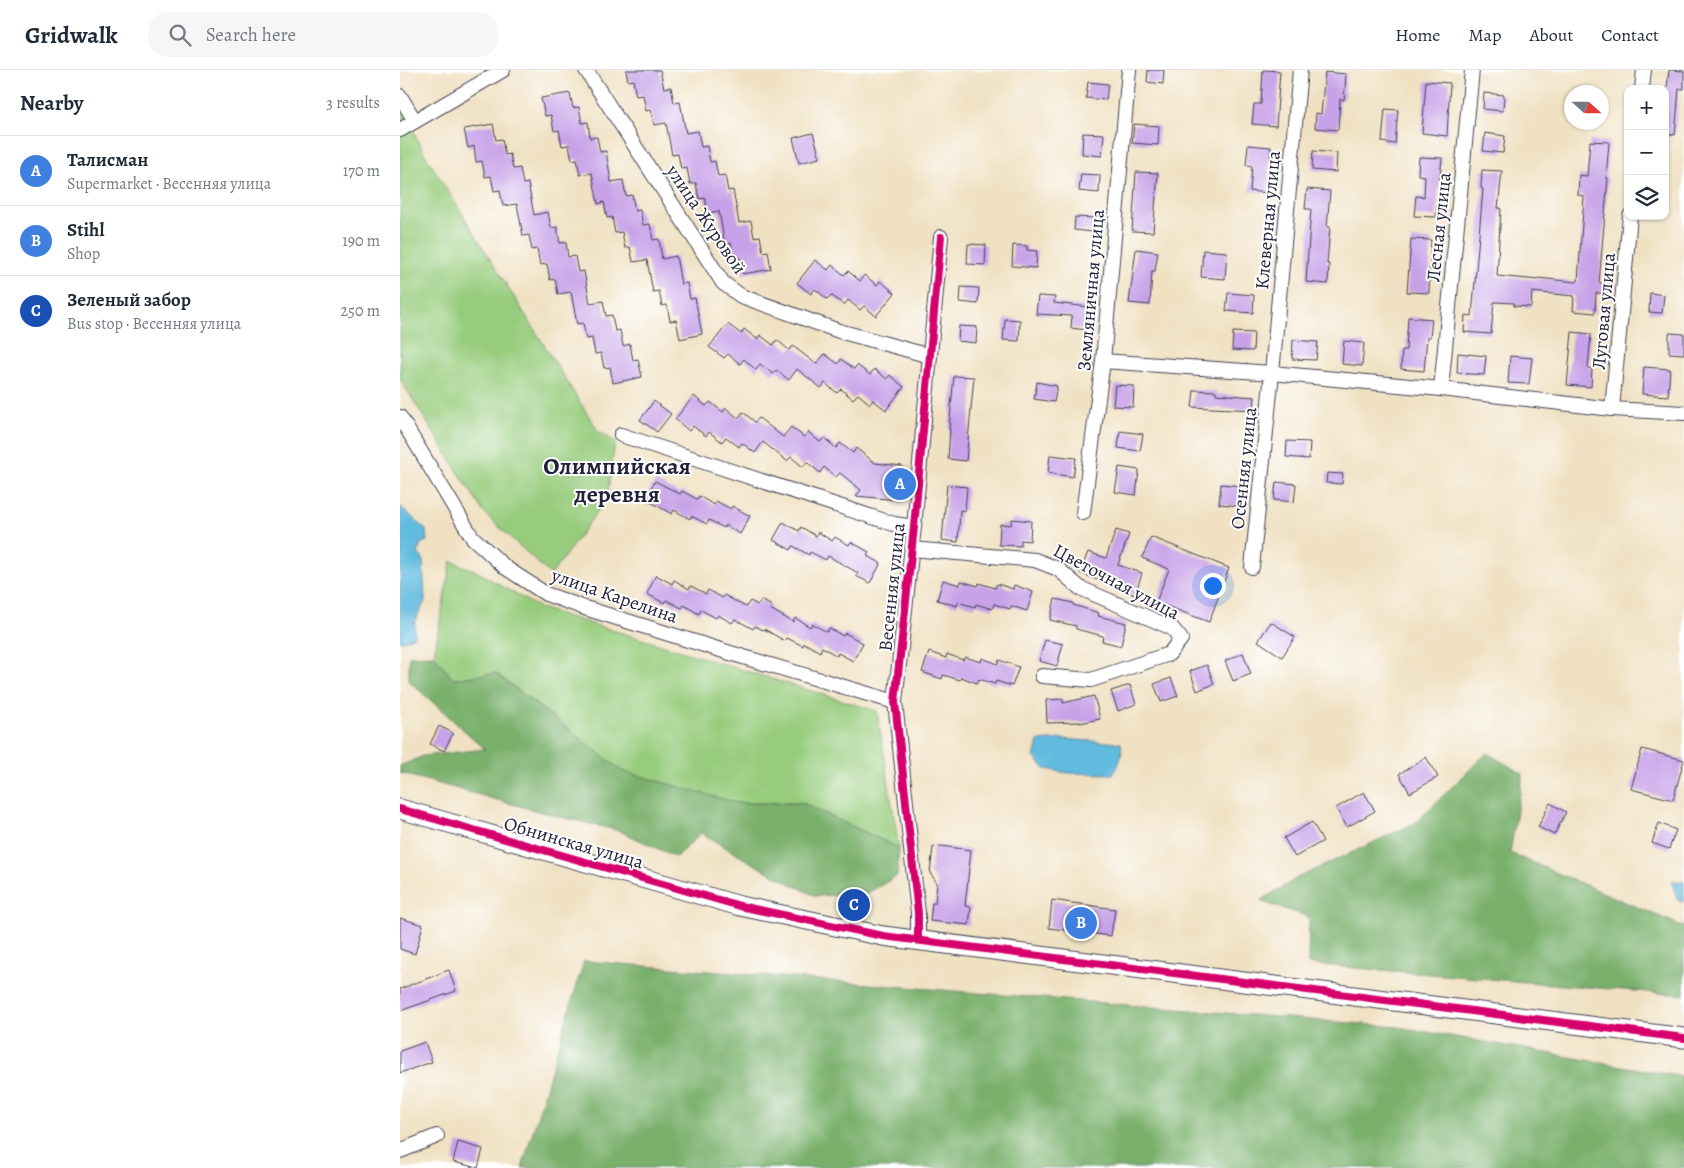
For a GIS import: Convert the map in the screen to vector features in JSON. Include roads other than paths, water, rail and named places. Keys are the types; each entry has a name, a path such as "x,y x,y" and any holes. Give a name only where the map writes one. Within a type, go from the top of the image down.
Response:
{"street":[{"path":"400,130 503,70"},
{"name":"улица Журовой","path":"586,70 723,283 741,296 839,331 930,356"},
{"name":"Земляничная улица","path":"1083,513 1103,361 1129,70"},
{"name":"Клеверная улица","path":"1272,373 1300,70"},
{"name":"Лесная улица","path":"1441,388 1472,70"},
{"path":"1642,85 1644,70"},
{"path":"400,96 415,121"},
{"name":"Луговая улица","path":"1612,409 1630,220"},
{"name":"Весенняя улица","path":"918,940 918,913 895,702 912,549 941,237"},
{"path":"1103,361 1441,388 1612,409 1684,414"},
{"name":"Осенняя улица","path":"1252,567 1272,373"},
{"name":"улица Карелина","path":"400,417 472,537 506,568 546,594 730,653 895,702"},
{"path":"621,435 894,524 914,527"},
{"name":"Цветочная улица","path":"912,549 1035,560 1058,569 1080,588 1172,628 1181,639 1169,654 1091,680 1042,676"},
{"name":"Обнинская улица","path":"400,809 740,906 883,936 1684,1038"},
{"path":"400,1151 437,1136"}],"water":[{"path":"400,506 426,530 427,541 421,543 418,553 423,559 425,601 415,621 414,636 404,641 400,641"},
{"path":"1062,739 1121,743 1121,756 1113,774 1068,773 1045,769 1034,757 1038,741"},
{"path":"1672,881 1684,882 1684,902 1677,899"}],"place":[{"name":"Талисман","path":"900,484"},
{"name":"Зеленый забор","path":"854,905"},
{"name":"Stihl","path":"1081,923"}],"district":[{"name":"Олимпийская деревня","path":"617,480"}]}
